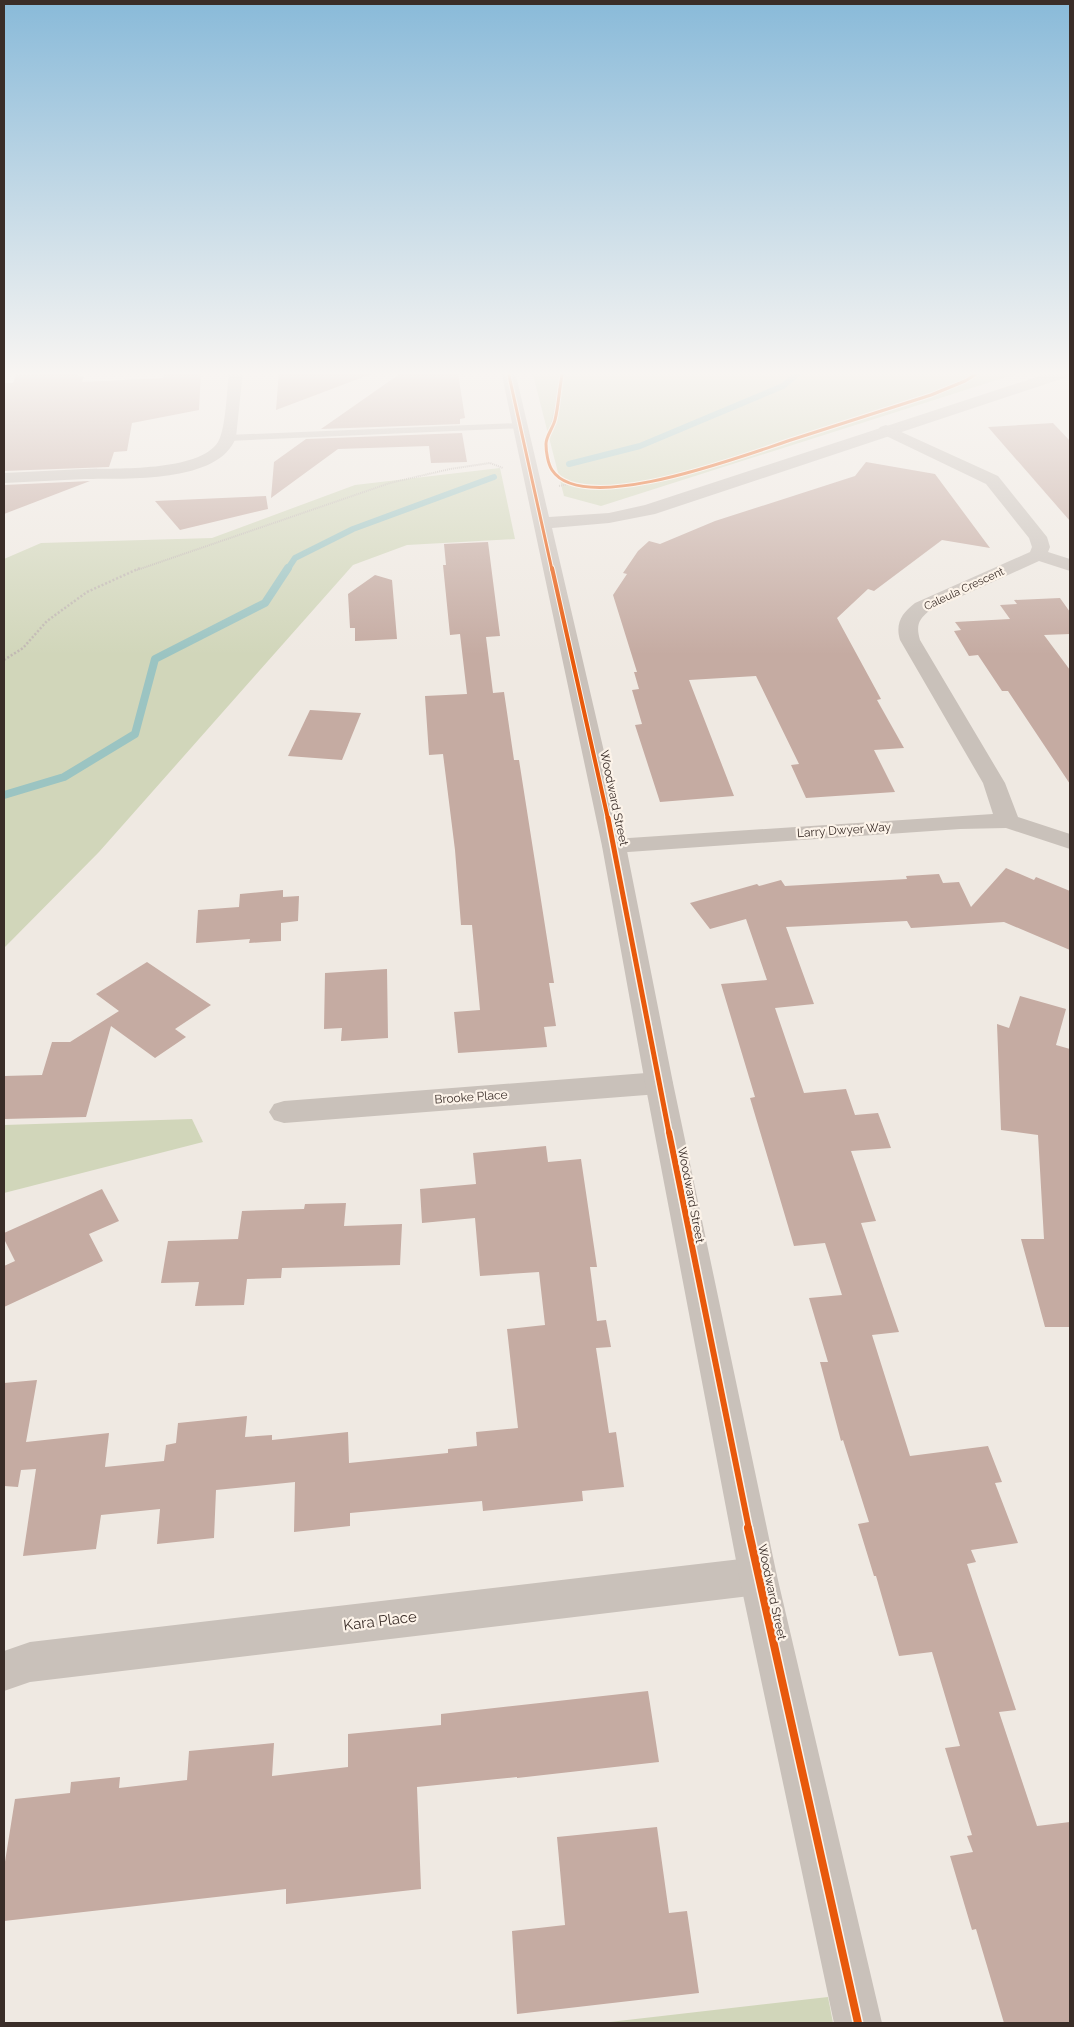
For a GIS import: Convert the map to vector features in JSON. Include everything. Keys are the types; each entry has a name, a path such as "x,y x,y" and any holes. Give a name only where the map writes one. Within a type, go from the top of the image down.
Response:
{"street":[{"path":"4,478 159,472 185,466"},
{"name":"Woodward Street","path":"528,466 614,846 658,1083 758,1576 858,2023"},
{"path":"542,523 609,518 649,510 781,466"},
{"path":"961,466 992,480 1038,537 1041,546 1038,556 1070,564"},
{"name":"Caleula Crescent","path":"1007,821 994,784 906,630 911,615 922,607 1038,556"},
{"name":"Larry Dwyer Way","path":"614,846 960,822 1007,821 1070,842"},
{"name":"Brooke Place","path":"284,1112 658,1083"},
{"name":"Kara Place","path":"4,1670 40,1661 758,1576"}],"path":[{"path":"4,660 23,648 47,621 87,592 145,566 390,483 473,466"},
{"path":"497,466 503,468 506,489 574,483"},
{"path":"556,474 560,478 574,483 591,486 616,487 652,483"}],"green space":[{"path":"556,466 728,466 601,506 564,496"},
{"path":"500,468 515,539 407,545 353,565 99,852 4,948 4,559 41,543 212,538 355,485"},
{"path":"192,1119 203,1142 4,1193 4,1125"},
{"path":"828,1997 833,2023 601,2023"}],"building":[{"path":"4,466 109,466 109,467 4,471"},
{"path":"274,466 315,466 271,498"},
{"path":"863,466 887,466 935,474 990,548 942,540 874,591 868,589 837,618 881,699 877,700 904,748 874,750 895,792 806,798 791,765 799,764 756,676 689,680 734,796 660,802 635,725 642,724 632,690 639,689 634,672 637,672 613,595 627,574 623,573 638,551 649,541 660,544 715,521 855,476"},
{"path":"1022,466 1070,466 1070,521"},
{"path":"90,481 4,514 4,485"},
{"path":"266,496 268,509 180,530 155,501"},
{"path":"488,542 500,636 486,637 493,693 504,692 514,760 519,760 554,983 549,983 556,1026 544,1027 547,1047 458,1053 454,1012 480,1010 472,925 461,925 455,850 443,754 429,755 425,696 467,694 460,634 450,635 443,565 446,565 444,544"},
{"path":"375,575 392,580 397,639 355,641 355,628 350,628 348,594"},
{"path":"1060,598 1070,612 1070,634 1044,635 1070,670 1070,784 1008,691 1002,691 978,655 969,656 954,631 961,630 955,622 1010,619 1000,605 1017,604 1014,600"},
{"path":"310,710 361,713 342,760 288,756"},
{"path":"1006,868 1034,880 1036,877 1070,891 1070,950 1004,922 911,928 907,921 786,927 814,1004 775,1008 804,1093 846,1089 855,1115 878,1113 891,1148 851,1151 876,1221 861,1223 899,1332 872,1335 910,1456 988,1446 1002,1482 995,1483 1018,1543 971,1550 976,1562 967,1564 1016,1710 999,1712 1037,1826 1070,1822 1070,2023 1004,2023 976,1929 972,1930 950,1856 973,1852 967,1836 972,1835 945,1748 960,1746 932,1652 899,1656 876,1576 874,1576 858,1524 869,1522 843,1440 841,1441 820,1362 828,1362 809,1298 842,1295 825,1243 794,1246 750,1098 755,1097 721,984 767,980 746,919 710,929 690,903 757,884 759,886 781,880 785,886 907,879 906,876 939,874 943,883 959,882 971,907"},
{"path":"283,890 283,897 299,896 298,921 281,923 281,941 249,943 250,939 196,943 198,910 239,907 240,894"},
{"path":"147,962 211,1005 175,1029 186,1037 155,1058 111,1026 86,1117 4,1119 4,1076 42,1075 52,1042 70,1042 119,1011 96,994"},
{"path":"387,969 388,1038 341,1041 342,1028 324,1029 325,973"},
{"path":"1020,996 1066,1009 1056,1045 1070,1049 1070,1327 1045,1327 1021,1239 1044,1239 1038,1135 1001,1130 997,1024 1009,1028"},
{"path":"546,1146 548,1162 581,1159 597,1267 590,1267 597,1321 606,1320 611,1347 596,1348 609,1433 616,1432 624,1487 582,1491 583,1501 483,1511 482,1501 350,1513 350,1526 294,1532 295,1482 216,1490 214,1538 157,1544 160,1509 101,1515 96,1549 23,1556 36,1469 21,1470 18,1487 4,1486 4,1383 37,1380 26,1442 109,1433 105,1467 164,1461 166,1445 176,1443 178,1423 247,1416 245,1437 272,1435 272,1440 348,1432 349,1463 448,1453 448,1449 477,1446 476,1432 518,1428 507,1329 545,1325 539,1272 480,1276 475,1218 422,1223 420,1189 476,1184 473,1153"},
{"path":"102,1189 119,1221 89,1234 103,1261 4,1307 4,1266 15,1261 4,1239 4,1233"},
{"path":"346,1203 344,1226 402,1224 400,1265 282,1268 281,1278 247,1279 244,1305 195,1306 199,1282 161,1283 168,1241 238,1239 242,1211 304,1209 305,1204"},
{"path":"648,1691 659,1762 417,1787 421,1889 286,1904 286,1889 4,1921 4,1868 15,1799 70,1793 71,1782 120,1777 119,1788 187,1780 189,1751 274,1743 272,1776 348,1767 348,1734 441,1725 441,1714"},
{"path":"657,1827 669,1913 687,1911 699,1993 517,2014 512,1931 565,1925 557,1837"}],"waterway":[{"path":"287,570 295,558 353,529 494,477"},
{"path":"4,795 64,777 135,734 155,659 265,603 288,568"}],"cycle path":[{"path":"529,466 614,846 659,1083 758,1576 858,2023"},
{"path":"551,466 562,480 577,485 594,487 614,487 652,482 710,466"}]}
